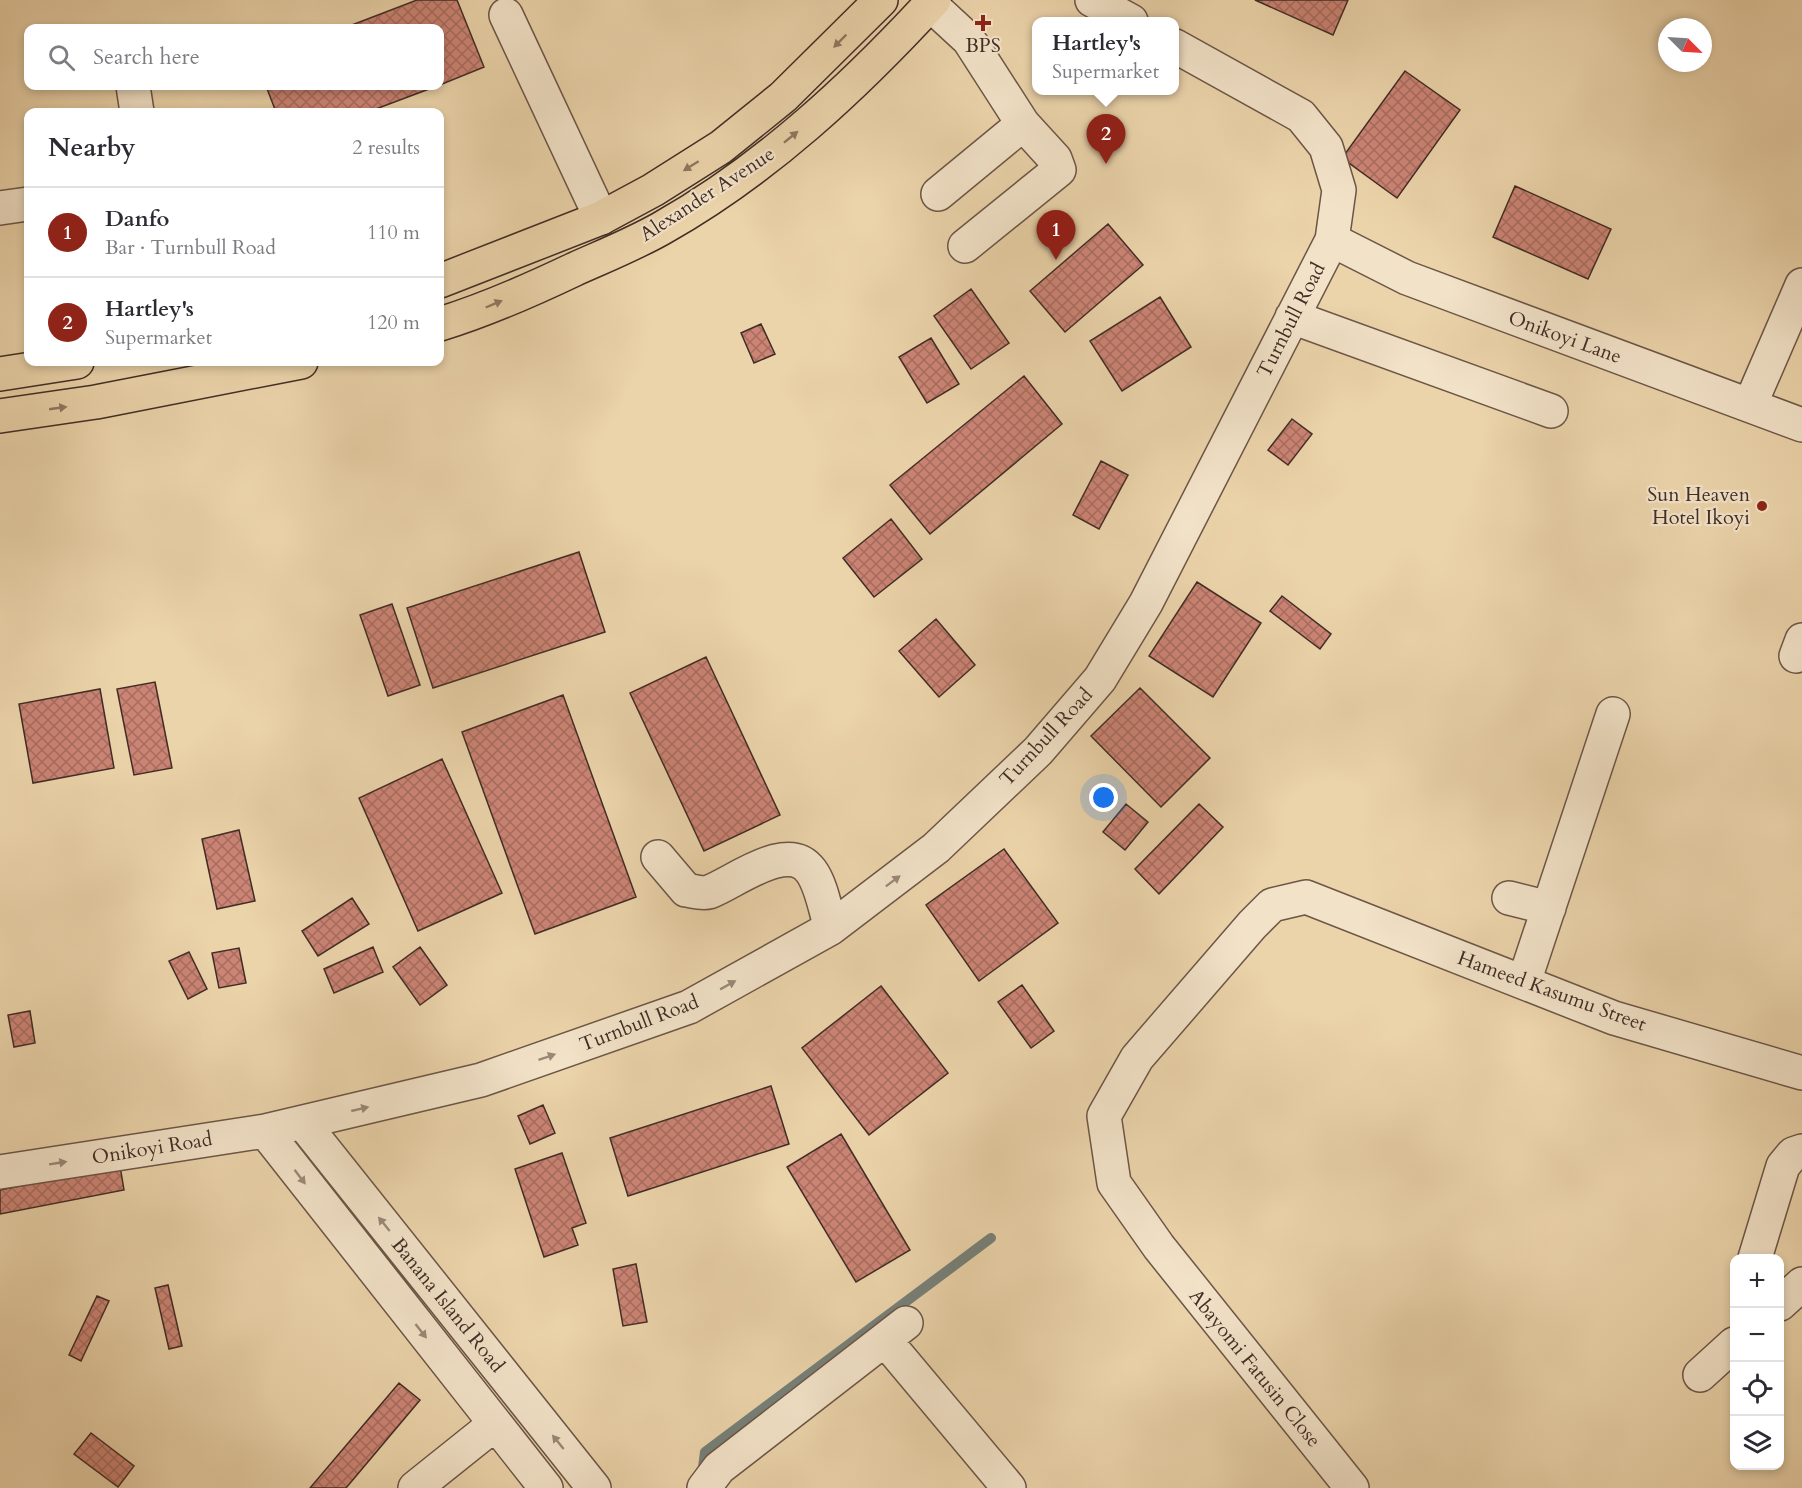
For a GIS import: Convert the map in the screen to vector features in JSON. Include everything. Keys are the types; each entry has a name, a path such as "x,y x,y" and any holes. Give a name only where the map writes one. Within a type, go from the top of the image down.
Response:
{"main road":[{"name":"Alexander Avenue","path":"444,279 601,218 653,190 721,147 783,97 881,0"},
{"name":"Alexander Avenue","path":"444,323 556,278 662,229 732,182 794,136 846,90 932,2"},
{"path":"0,374 51,366"},
{"path":"0,416 96,402 280,366"}],"street":[{"path":"1092,0 1124,17"},
{"path":"932,2 969,40 1023,124 1055,159 1059,170 965,246"},
{"path":"506,15 601,218"},
{"name":"Turnbull Road","path":"303,1123 481,1080 688,1007 831,928 936,848 1038,751 1100,679 1146,603 1332,240 1340,190 1326,147 1301,116 1179,48"},
{"path":"133,90 136,108"},
{"path":"938,194 1023,124"},
{"path":"0,208 24,205"},
{"name":"Onikoyi Lane","path":"1332,240 1407,278 1802,425"},
{"path":"1750,405 1802,285"},
{"path":"1292,317 1551,411"},
{"path":"1524,982 1613,714"},
{"path":"658,857 686,890 706,893 762,865 784,860 801,862 810,869 817,881 831,928"},
{"name":"Hameed Kasumu Street","path":"1306,897 1614,1018 1802,1073"},
{"name":"Abayomi Fatusin Close","path":"1306,897 1272,905 1252,925 1137,1058 1104,1116 1114,1183 1159,1247 1352,1488"},
{"path":"1509,898 1549,908"},
{"name":"Onikoyi Road","path":"0,1172 265,1131 303,1123"},
{"name":"Banana Island Road","path":"303,1123 594,1488"},
{"name":"Banana Island Road","path":"265,1131 546,1488"},
{"path":"1756,1254 1784,1166 1793,1154 1802,1151"},
{"path":"1784,1300 1802,1284"},
{"path":"704,1488 719,1468 895,1332 1009,1488"},
{"path":"1700,1375 1730,1342"},
{"path":"415,1488 495,1424"}],"building":[{"path":"417,0 457,0 484,67 444,83 444,24 354,24"},
{"path":"1255,0 1348,0 1333,35"},
{"path":"1405,71 1460,110 1397,198 1342,158"},
{"path":"268,90 426,90 379,108 274,108"},
{"path":"1515,186 1611,229 1588,279 1493,237"},
{"path":"1108,224 1143,265 1065,332 1030,291"},
{"path":"971,289 1009,343 971,369 934,316"},
{"path":"1160,297 1191,347 1122,391 1090,341"},
{"path":"761,324 775,354 754,363 741,333"},
{"path":"931,338 959,384 927,403 899,357"},
{"path":"1024,376 1062,424 930,534 890,485"},
{"path":"1292,419 1312,434 1288,465 1268,450"},
{"path":"1101,461 1128,475 1099,529 1073,515"},
{"path":"891,519 922,559 874,597 843,558"},
{"path":"579,552 605,632 433,688 407,608"},
{"path":"1197,582 1261,623 1213,697 1149,656"},
{"path":"1282,596 1331,634 1320,649 1270,611"},
{"path":"392,604 420,685 388,696 360,615"},
{"path":"936,619 975,665 939,697 899,651"},
{"path":"706,657 780,815 704,851 630,693"},
{"path":"155,682 172,768 134,775 117,689"},
{"path":"1140,688 1210,758 1161,807 1091,736"},
{"path":"100,689 114,768 33,783 19,704"},
{"path":"563,695 636,897 535,934 462,732"},
{"path":"442,759 502,893 418,931 359,798"},
{"path":"1126,804 1148,822 1125,850 1103,832"},
{"path":"1199,804 1223,827 1159,894 1135,869"},
{"path":"239,830 255,901 217,909 202,839"},
{"path":"1004,849 1058,923 979,981 926,905"},
{"path":"352,898 369,924 318,956 302,931"},
{"path":"373,947 383,972 334,993 324,969"},
{"path":"420,947 447,985 420,1005 393,967"},
{"path":"239,948 246,983 219,988 212,953"},
{"path":"189,952 207,989 188,999 169,961"},
{"path":"1022,985 1054,1031 1031,1048 998,1002"},
{"path":"881,986 948,1073 869,1135 802,1048"},
{"path":"30,1011 35,1043 14,1047 8,1015"},
{"path":"771,1086 789,1144 628,1196 610,1138"},
{"path":"543,1105 555,1133 530,1144 518,1116"},
{"path":"841,1134 910,1250 856,1282 787,1167"},
{"path":"562,1153 586,1223 572,1228 578,1245 544,1257 515,1169"},
{"path":"120,1166 124,1190 0,1214 0,1190"},
{"path":"636,1264 647,1322 623,1326 613,1269"},
{"path":"168,1285 182,1346 169,1349 155,1288"},
{"path":"97,1296 109,1301 81,1361 69,1355"},
{"path":"399,1383 420,1400 346,1488 310,1488"},
{"path":"91,1433 134,1466 118,1487 74,1454"}],"waterway":[{"path":"702,1475 705,1452 991,1238"}],"place":[{"name":"BPS","path":"983,23"},
{"name":"Hartley's","path":"1106,164"},
{"name":"Danfo","path":"1056,260"},
{"name":"Sun Heaven Hotel Ikoyi","path":"1762,506"}]}
